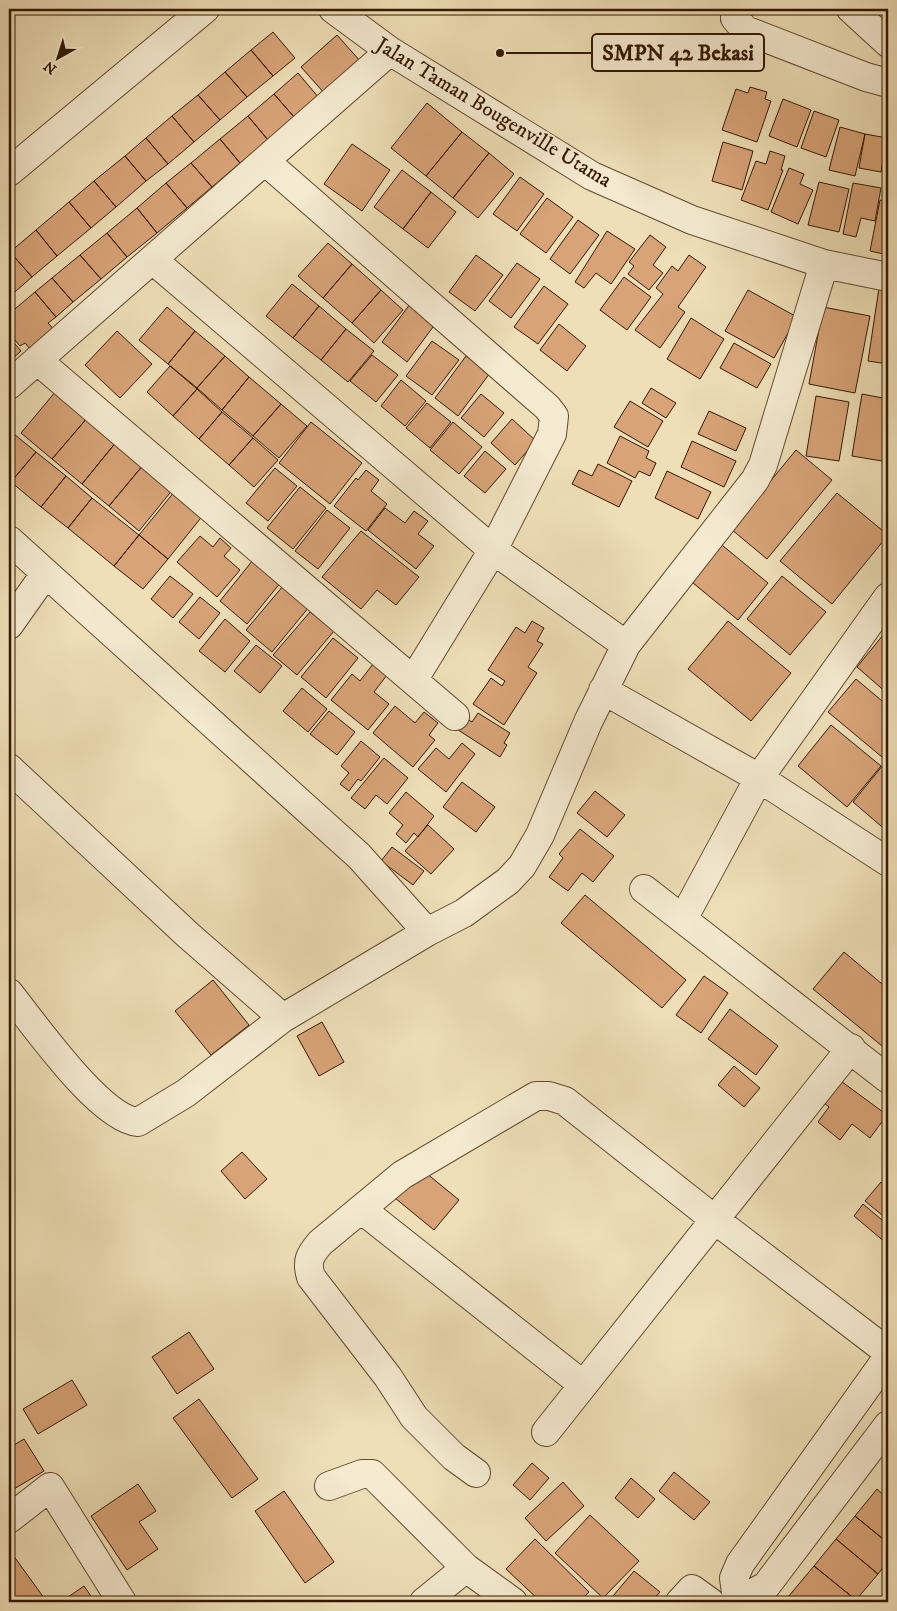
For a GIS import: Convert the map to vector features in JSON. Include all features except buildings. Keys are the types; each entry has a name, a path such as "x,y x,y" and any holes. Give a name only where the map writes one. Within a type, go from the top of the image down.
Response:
{"street":[{"path":"9,172 205,9"},
{"name":"Jalan Taman Bougenville Utama","path":"333,9 390,51 592,176 692,220 824,264 888,277"},
{"path":"738,9 736,18 745,30 866,76 888,82"},
{"path":"851,9 888,43"},
{"path":"9,385 390,51"},
{"path":"265,161 547,407 554,416 552,434 493,550 414,679"},
{"path":"152,260 493,550 626,645"},
{"path":"9,993 80,1082 121,1117 138,1122 186,1094 283,1018 427,932 464,914 508,881 522,866 540,835 602,690 626,645 755,480 763,465 824,264"},
{"path":"37,360 414,679 455,716"},
{"path":"9,540 359,856 427,932"},
{"path":"9,625 45,574"},
{"path":"684,919 759,778 888,597"},
{"path":"602,690 759,778 888,862"},
{"path":"9,768 188,935 283,1018"},
{"path":"644,889 851,1048 888,1079"},
{"path":"546,1432 582,1384 851,1048"},
{"path":"476,1473 454,1458 414,1417 388,1377 311,1277 307,1265 311,1254 320,1243 402,1175 536,1096 549,1096 565,1101 714,1219 888,1352"},
{"path":"361,1209 582,1384"},
{"path":"888,1357 740,1564 734,1578 730,1597 753,1593 766,1586 888,1425"},
{"path":"329,1486 362,1474 372,1474 466,1568 513,1602"},
{"path":"9,1519 50,1487 122,1602"},
{"path":"424,1602 466,1568"},
{"path":"680,1602 692,1589 710,1602"}],"place":[{"name":"SMPN 42 Bekasi","path":"500,53"}]}
